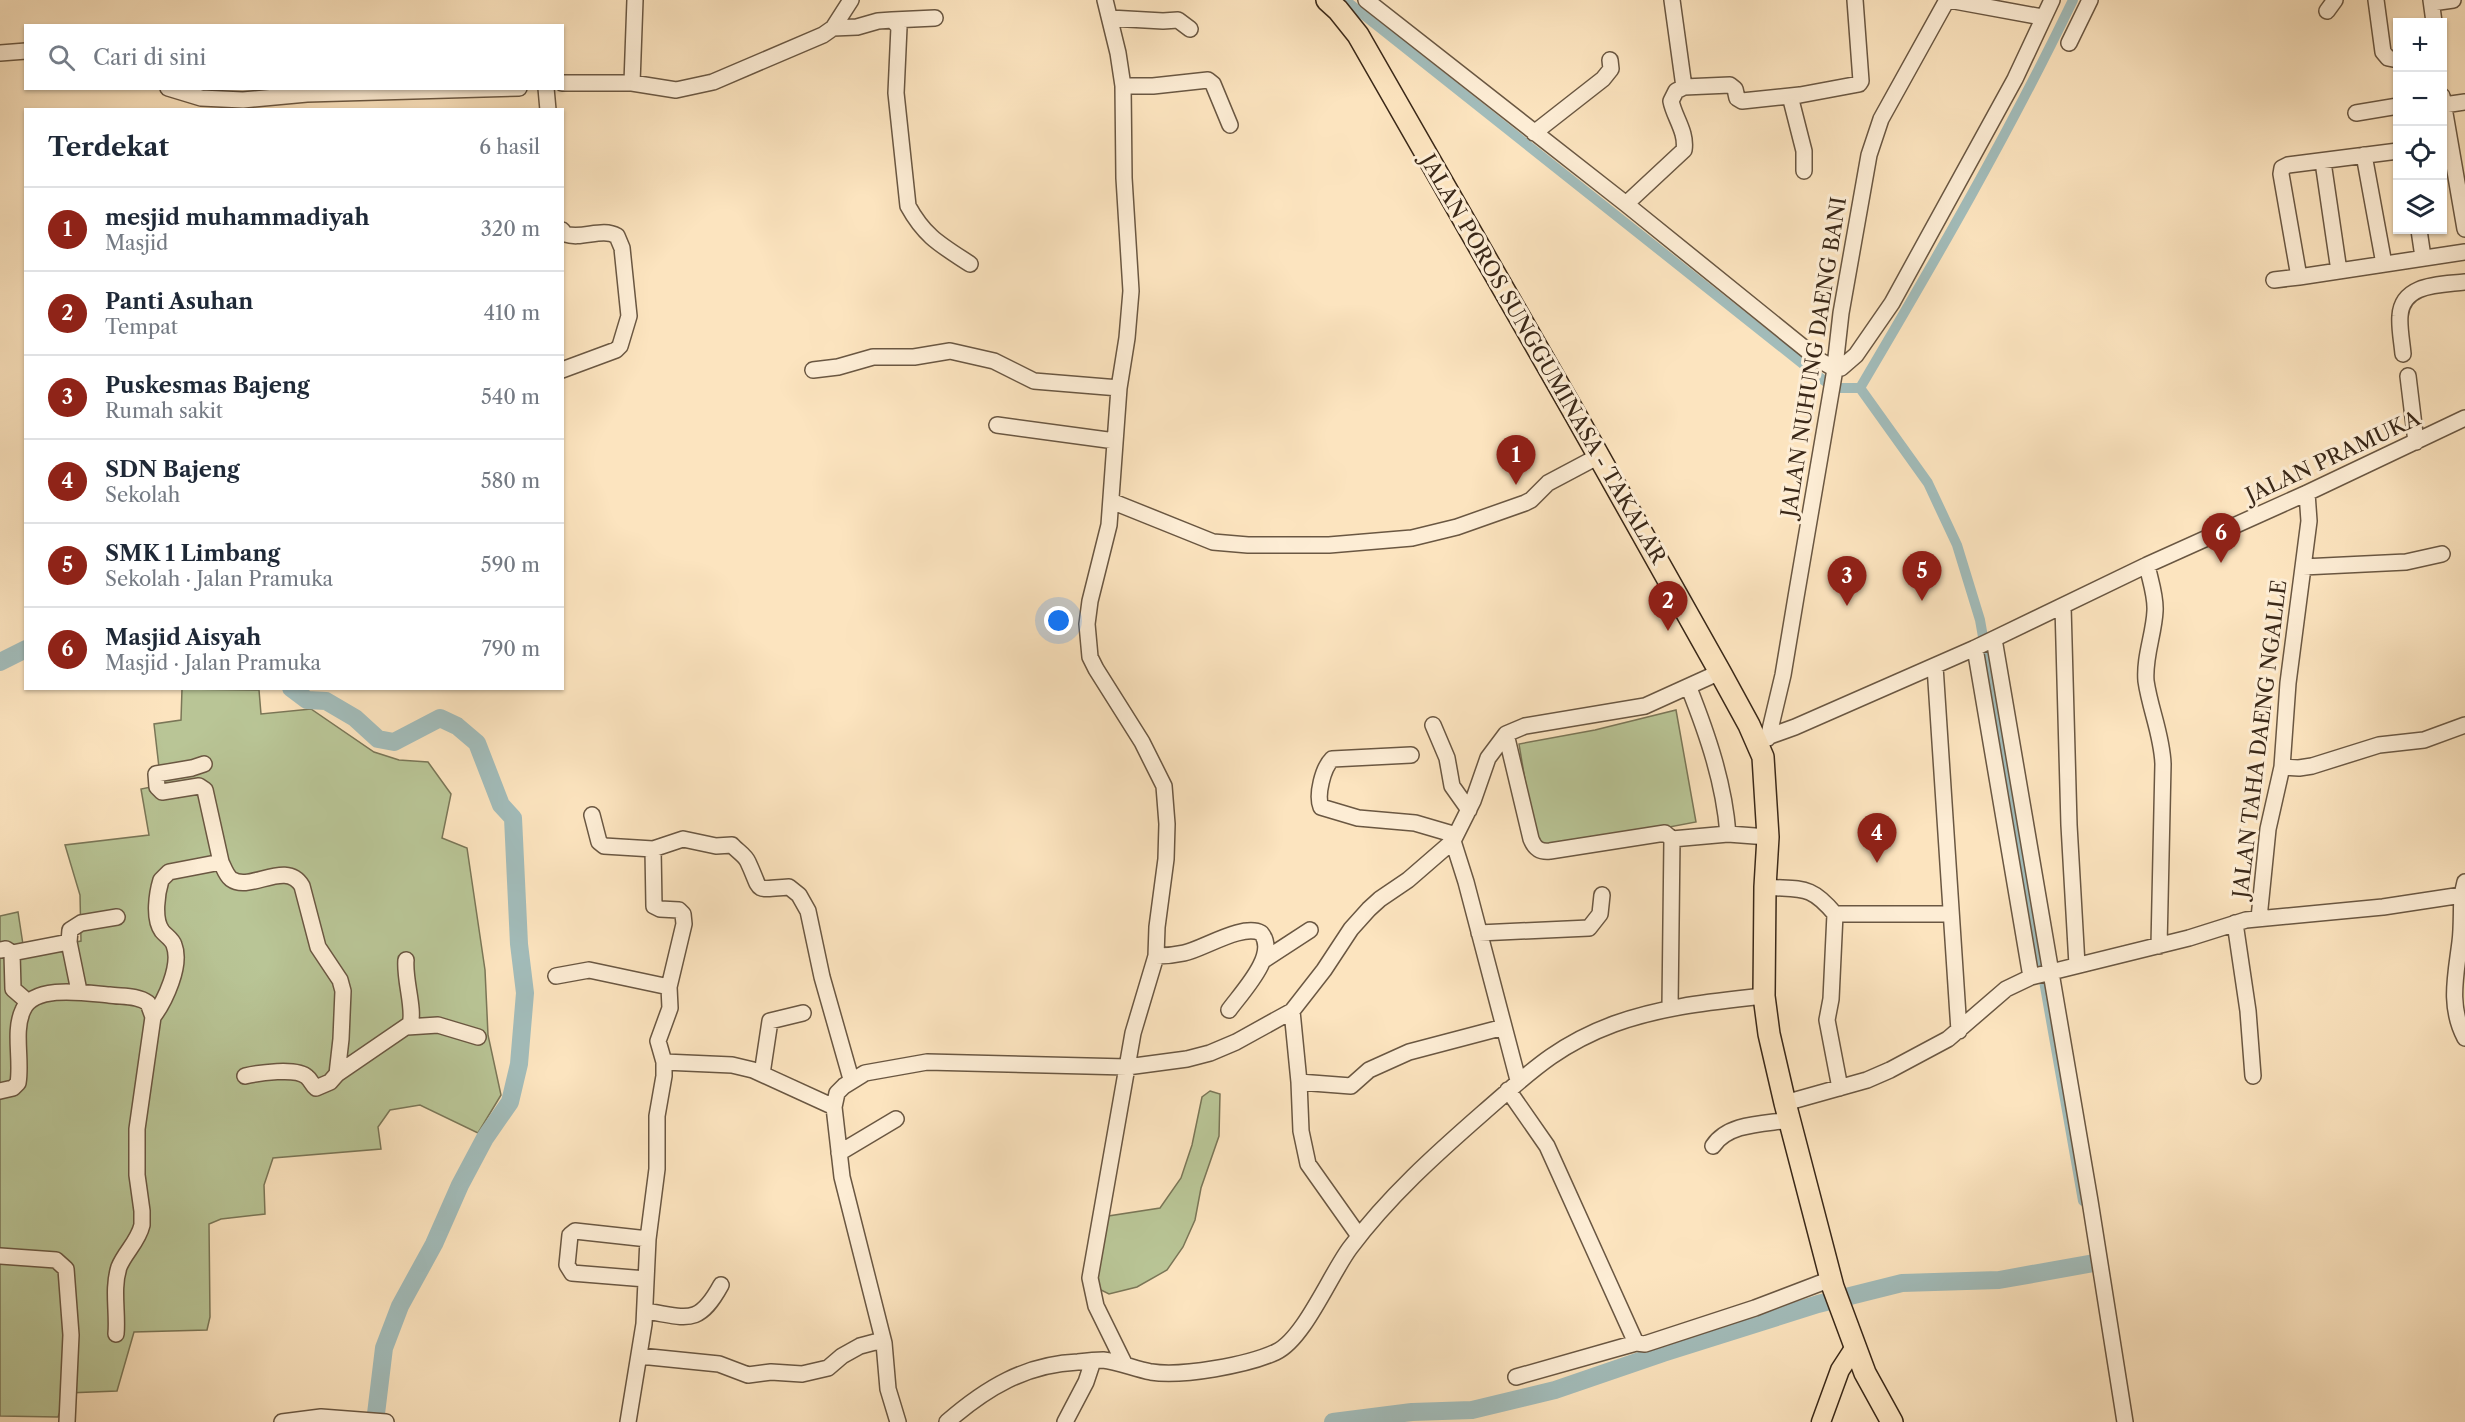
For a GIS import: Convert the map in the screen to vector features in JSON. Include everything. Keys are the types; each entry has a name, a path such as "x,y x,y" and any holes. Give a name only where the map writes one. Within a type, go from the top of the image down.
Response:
{"highway":[{"name":"JALAN POROS SUNGGUMINASA - TAKALAR","path":"1339,3 1597,457 1630,510 1720,672 1762,739 1768,837 1764,996 1787,1112 1834,1289 1865,1373 1892,1422"}],"main road":[{"path":"1821,1422 1840,1370 1855,1347"}],"street":[{"path":"632,83 635,0"},
{"path":"564,83 632,83 669,91 713,82 815,40 833,28 851,0"},
{"path":"1105,0 1119,53 1123,86 1124,178 1131,291 1127,338 1119,388 1112,501 1106,541 1090,601 1088,642 1090,657 1096,669 1142,742 1166,792 1166,859 1157,927 1156,956 1140,1002 1090,1278 1096,1306 1125,1365"},
{"path":"1366,0 1626,204 1834,372 1856,355 1892,303 2015,79 2042,17 2052,0"},
{"path":"1672,0 1684,87"},
{"path":"1626,204 1684,150 1683,135 1671,100 1676,91 1684,87 1730,85 1735,89 1737,98 1742,101 1790,96 1859,84 1855,0"},
{"path":"1948,0 2042,17"},
{"name":"JALAN NUHUNG DAENG BANI","path":"1762,739 1783,675 1834,372 1845,286 1874,135 1896,91 1948,0"},
{"path":"2069,43 2090,0"},
{"path":"2376,0 2383,52 2388,58 2393,59"},
{"path":"2433,18 2431,1 2453,0"},
{"path":"833,28 857,27 878,21 935,18"},
{"path":"1110,18 1178,20 1190,29"},
{"path":"892,20 897,23 900,33 896,93 908,206 917,223 929,237 970,264"},
{"path":"0,53 24,51"},
{"path":"1534,133 1603,79 1611,69 1610,60"},
{"path":"1123,86 1153,86 1208,80 1213,84 1230,125"},
{"path":"175,90 201,98 251,100 307,94 448,90"},
{"path":"546,90 548,108"},
{"path":"1790,96 1804,151 1804,171"},
{"path":"2447,100 2465,102"},
{"path":"2356,113 2393,107"},
{"path":"2447,117 2465,222"},
{"path":"2300,277 2281,171 2288,165 2393,151"},
{"path":"2364,155 2384,264"},
{"path":"2323,162 2340,271"},
{"path":"564,233 575,236 607,233 617,236 621,248 629,316 620,346 616,350 564,369"},
{"path":"2420,234 2423,257"},
{"path":"2274,280 2465,252"},
{"path":"2403,354 2400,316 2409,295 2420,288 2465,282"},
{"path":"813,370 838,367 873,357 914,357 950,351 994,360 1034,381 1119,388"},
{"path":"2408,376 2416,442"},
{"name":"JALAN PRAMUKA","path":"1762,739 1935,666 2146,565 2307,493 2465,418"},
{"path":"997,425 1115,441"},
{"path":"1112,501 1213,542 1232,545 1329,545 1383,542 1444,530 1525,503 1548,483 1597,457"},
{"name":"JALAN TAHA DAENG NGALLE","path":"2259,918 2268,829 2282,767 2288,683 2309,521 2307,493"},
{"path":"2303,567 2406,562 2442,554"},
{"path":"2146,565 2155,598 2155,610 2146,680 2161,742 2163,764 2159,945"},
{"path":"2063,606 2069,825 2077,966"},
{"path":"1984,643 2040,975"},
{"path":"1984,643 2040,975 2090,1201 2125,1422"},
{"path":"1935,666 1959,1031"},
{"path":"898,1422 888,1389 884,1343 844,1185 839,1153 834,1107 837,1094 851,1079 890,1067 927,1062 1127,1067 1187,1059 1210,1053 1260,1030 1292,1011 1324,970 1351,929 1369,909 1408,880 1455,838 1469,810 1488,758 1506,735 1525,726 1645,706 1720,672"},
{"path":"1689,687 1716,761 1728,834"},
{"path":"1433,725 1447,758 1452,786 1469,810"},
{"path":"2282,767 2312,766 2379,745 2424,740 2465,725"},
{"path":"1506,735 1531,839 1537,849 1550,851 1665,833 1672,839 1728,834 1768,837"},
{"path":"1411,755 1332,759 1326,770 1319,804 1321,807 1342,815 1415,823 1455,838"},
{"path":"204,764 156,774 157,787 162,792 199,786 205,790 221,862 228,876 236,881 290,875 298,879 302,886 318,946 342,984 341,1039 337,1074"},
{"path":"592,815 599,842 604,846 653,849 683,839 716,846 730,844 746,859 754,882 760,888 766,890 789,887 800,895 808,911 822,977 851,1079"},
{"path":"1455,838 1504,1027 1513,1085 1547,1146 1636,1343"},
{"path":"1670,1007 1672,839"},
{"path":"628,1422 640,1356 645,1311 648,1239 657,1169 657,1116 664,1062 658,1041 670,1008 669,987 683,931 683,917 679,910 660,909 654,906 653,849"},
{"path":"116,1334 119,1269 139,1236 142,1225 136,1145 153,1017 166,998 176,951 174,943 160,929 157,920 161,880 169,872 221,862"},
{"path":"1765,887 1812,892 1823,899 1835,914 1831,999 1827,1020 1840,1088"},
{"path":"1713,1146 1720,1137 1733,1130 1787,1112 1840,1088 1890,1071 1948,1039 2013,984 2235,923 2259,918 2383,907 2464,888 2463,939 2454,978 2454,1006 2465,1038"},
{"path":"1479,933 1589,928 1598,920 1602,895"},
{"path":"1835,914 1951,914"},
{"path":"79,991 69,942 70,930 77,925 117,917"},
{"path":"2235,923 2248,1011 2253,1076"},
{"path":"1156,956 1184,954 1222,938 1256,930 1264,935 1266,940 1264,960"},
{"path":"1229,1010 1264,960 1310,930"},
{"path":"28,1002 13,989 6,952 69,942"},
{"path":"406,960 406,983 412,1016 407,1027"},
{"path":"556,976 589,970 669,987"},
{"path":"0,1091 13,1088 18,1083 20,1023 22,1011 28,1002 50,993 79,991 136,997 148,1003 153,1017"},
{"path":"947,1422 981,1394 1017,1374 1065,1362 1103,1360 1152,1372 1184,1372 1224,1366 1279,1351 1299,1333 1329,1279 1359,1236 1429,1159 1513,1085 1558,1051 1612,1025 1670,1007 1764,996"},
{"path":"1292,1011 1301,1131 1308,1164 1359,1236"},
{"path":"762,1074 771,1021 803,1013"},
{"path":"245,1076 285,1071 300,1073 307,1077 316,1088 330,1082 337,1074 407,1027 438,1024 478,1037"},
{"path":"1299,1082 1351,1086 1369,1070 1409,1052 1504,1027"},
{"path":"664,1062 732,1065 762,1074 834,1107"},
{"path":"839,1153 896,1119"},
{"path":"646,1279 572,1273 567,1265 570,1235 575,1231 648,1239"},
{"path":"0,1256 56,1260 66,1269 71,1335 67,1422"},
{"path":"645,1311 678,1316 697,1315 710,1306 721,1285"},
{"path":"1516,1377 1636,1343 1645,1344 1723,1319 1834,1289"},
{"path":"640,1356 719,1364 748,1375 771,1372 802,1374 828,1368 842,1356 860,1346 875,1342 884,1343"},
{"path":"1065,1422 1086,1382 1093,1361"},
{"path":"282,1422 321,1417 386,1422"}],"green space":[{"path":"182,690 259,690 261,714 311,709 374,752 399,760 428,762 451,794 442,838 467,848 485,970 488,1035 501,1095 478,1133 420,1105 390,1110 378,1127 381,1149 273,1158 264,1185 265,1214 221,1219 209,1224 210,1317 207,1330 134,1332 117,1391 67,1393 58,1417 0,1416 0,916 18,912 24,951 81,941 80,895 65,845 149,835 141,789 161,785 154,724 181,720"},
{"path":"1676,710 1696,822 1537,852 1519,744 1595,730"},
{"path":"1210,1091 1220,1094 1219,1136 1201,1188 1195,1220 1183,1247 1167,1270 1137,1287 1109,1294 1097,1288 1098,1243 1102,1217 1160,1208 1181,1178 1192,1145 1202,1097"}],"waterway":[{"path":"1345,0 1818,376 1834,388 1860,388"},
{"path":"1860,388 1971,196 2073,0"},
{"path":"1860,388 1928,483 1957,545 1980,620 2083,1201"},
{"path":"0,662 24,650"},
{"path":"294,690 307,700 326,701 355,718 378,739 394,742 440,718 457,726 477,743 501,805 513,818 519,944 525,993 519,1064 510,1102 485,1138 460,1185 434,1244 400,1306 384,1348 375,1422"},
{"path":"1333,1422 1412,1412 1472,1410 1555,1390 1818,1304 1902,1283 1999,1280 2094,1263"}],"place":[{"name":"mesjid muhammadiyah","path":"1516,485"},
{"name":"Masjid Aisyah","path":"2221,563"},
{"name":"SMK 1 Limbang","path":"1922,601"},
{"name":"Puskesmas Bajeng","path":"1847,606"},
{"name":"Panti Asuhan","path":"1668,631"},
{"name":"SDN Bajeng","path":"1877,863"}]}
